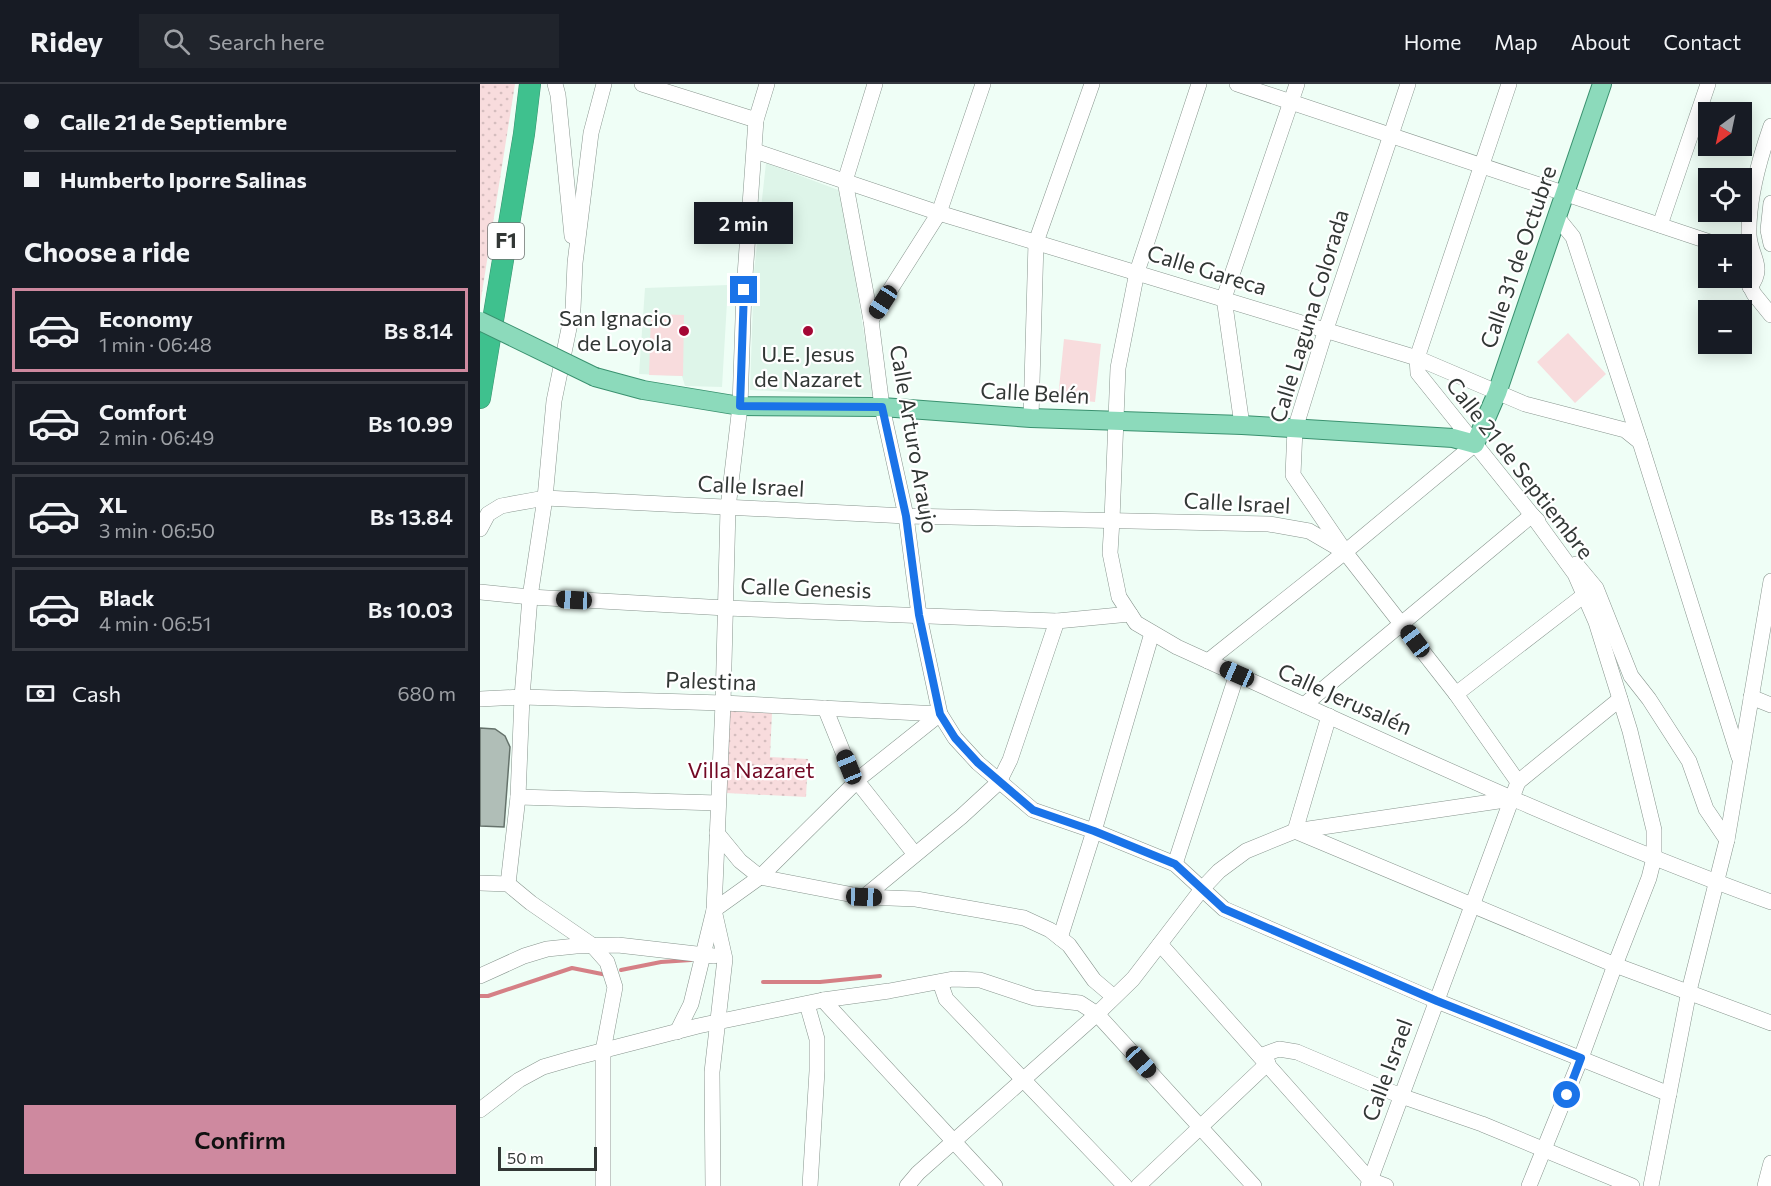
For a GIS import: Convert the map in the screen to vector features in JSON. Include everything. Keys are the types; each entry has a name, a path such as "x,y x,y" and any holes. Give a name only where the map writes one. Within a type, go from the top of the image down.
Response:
{"highway":[{"name":"F1","path":"480,398 524,134 530,84"}],"main road":[{"name":"Calle 31 de Octubre","path":"1474,444 1497,393 1602,84"},
{"name":"Calle Belén","path":"480,321 595,377 643,390 740,406 882,407 1031,418 1242,425 1454,438 1474,444"}],"street":[{"path":"555,84 575,263"},
{"path":"508,884 518,796 522,697 530,597 545,498 554,401 573,309 575,263 591,133 604,84"},
{"path":"642,84 756,120"},
{"path":"676,1032 691,1004 714,910 723,704 728,508 740,406 744,290 756,120 767,84"},
{"name":"Calle Arturo Araujo","path":"875,84 845,181 871,320 882,407 906,516 919,615 940,714 955,738 999,782 1033,810 1094,831 1175,864"},
{"path":"871,320 939,213 983,84"},
{"path":"1031,418 1036,242 1092,84"},
{"name":"Calle Jerusalén","path":"1198,84 1137,272 1118,368 1110,553 1119,597 1136,623 1208,661 1512,800 1716,883 1771,902"},
{"path":"1237,84 1698,238"},
{"path":"1242,425 1224,298 1297,84"},
{"name":"Calle Laguna Colorada","path":"1346,552 1293,475 1295,429 1408,84"},
{"path":"1417,358 1509,84"},
{"path":"1660,225 1708,84"},
{"path":"1749,234 1751,201 1762,151 1771,126"},
{"name":"Calle Gareca","path":"755,151 939,213 1417,358 1525,404 1625,430 1640,442"},
{"path":"1771,203 1768,230 1771,244"},
{"path":"1556,216 1573,237 1740,762"},
{"path":"1752,248 1758,271 1757,279 1752,285"},
{"path":"1751,288 1771,315"},
{"name":"Calle 21 de Septiembre","path":"1417,358 1418,373 1532,515 1575,574 1596,622 1630,731 1654,830 1654,858 1649,878 1581,1058 1529,1186"},
{"path":"1208,661 1346,552 1474,444"},
{"name":"Calle Israel","path":"481,527 488,514 501,506 545,498 906,516 1269,524 1309,531 1346,552 1402,623 1518,782 1369,1183"},
{"path":"1304,705 1532,515 1596,588 1631,676 1655,708 1689,762 1706,809 1727,840"},
{"path":"1651,1186 1689,992 1727,840 1771,581"},
{"name":"Calle Genesis","path":"480,592 726,608 1057,621 1130,614"},
{"path":"1455,694 1583,596"},
{"path":"864,897 914,853 961,817 999,782 1010,760 1057,621"},
{"path":"1060,938 1152,633"},
{"path":"1237,674 1175,864 1224,909 1437,1001 1669,1094"},
{"name":"Palestina","path":"480,699 522,697 940,714"},
{"path":"1751,697 1771,705"},
{"path":"1518,782 1620,699"},
{"path":"825,708 857,781 914,853"},
{"path":"714,910 760,877 857,781 940,714"},
{"path":"1295,831 1329,716"},
{"path":"518,796 718,803"},
{"path":"908,1186 918,1173 1097,1014 1133,979 1202,889 1246,851 1295,831 1512,800"},
{"path":"1295,831 1615,965 1771,1023"},
{"path":"717,833 740,861 760,877 864,897 916,899 1024,918 1050,930 1069,945 1094,980 1114,997"},
{"path":"480,883 508,884 593,946 607,962 615,987 603,1051 603,1186"},
{"path":"713,1186 712,1072 725,959 714,910"},
{"path":"1160,944 1264,1060 1369,1183 1386,1186"},
{"path":"480,976 524,956 547,949 618,945 704,954 725,959"},
{"path":"480,1110 519,1080 543,1067 676,1032 823,1000 953,979 980,980 1034,998 1080,1003 1097,1014 1254,1186"},
{"path":"940,982 946,999 1125,1186"},
{"path":"823,1000 995,1186"},
{"path":"807,1004 817,1039 810,1186"},
{"path":"1138,1186 1199,1128 1264,1060 1279,1049 1297,1052 1401,1096 1482,1124 1632,1186"},
{"path":"1765,1186 1771,1163"}],"shaded area":[{"name":"U.E. Jesus de Nazaret","path":"766,163 841,191 874,396 750,390 754,272"},
{"name":"San Ignacio de Loyola","path":"728,285 722,387 685,386 682,376 639,374 645,288"}],"green space":[{"path":"480,84 515,84 480,305"},
{"path":"651,314 684,315 683,376 649,375"},
{"path":"1568,333 1606,374 1575,403 1537,362"},
{"path":"1064,339 1101,344 1095,402 1058,398"},
{"name":"Villa Nazaret","path":"730,710 772,712 770,757 808,759 806,797 726,793"}],"building":[{"path":"480,728 495,729 505,736 510,747 504,827 480,826"}],"waterway":[{"path":"621,970 661,962 691,960"},
{"path":"480,996 488,996 572,968 607,975"},
{"path":"763,982 820,982 880,976"}],"place":[{"name":"San Ignacio de Loyola","path":"684,331"},
{"name":"U.E. Jesus de Nazaret","path":"808,331"}],"route":[{"path":"744,290 740,406 882,407 906,516 919,615 940,714 955,738 978,763 1033,810 1094,831 1175,864 1224,909 1437,1001 1581,1058 1567,1095"}]}
